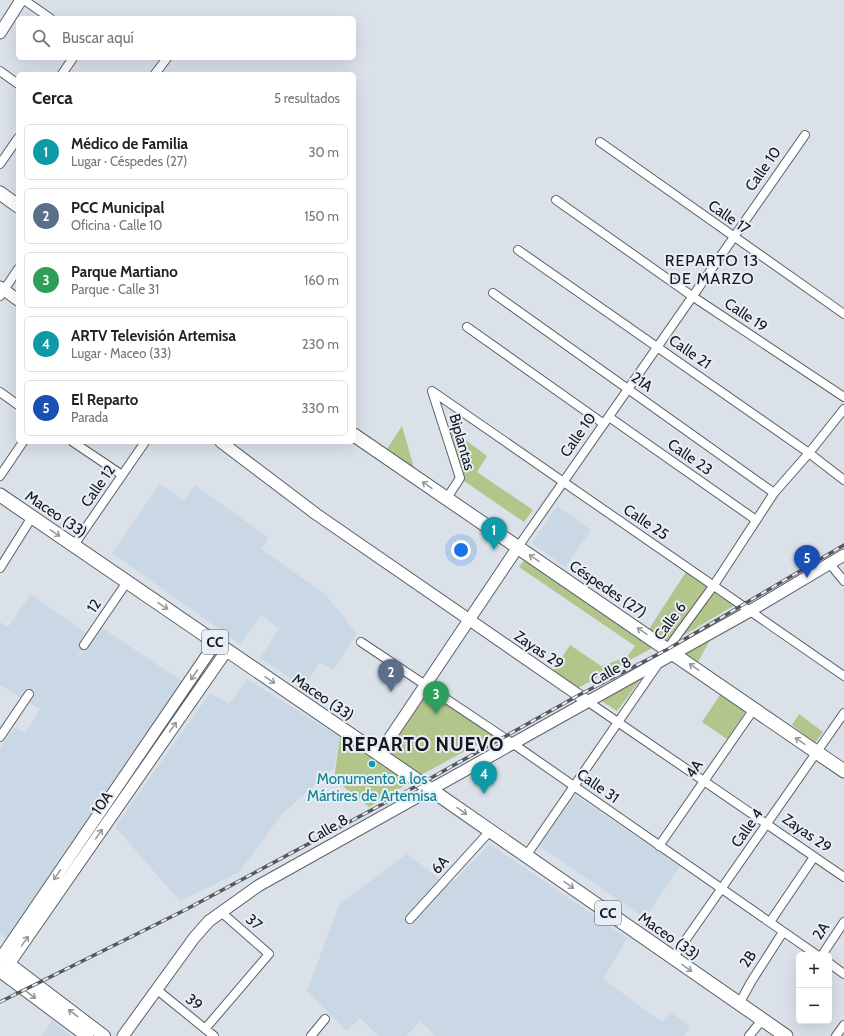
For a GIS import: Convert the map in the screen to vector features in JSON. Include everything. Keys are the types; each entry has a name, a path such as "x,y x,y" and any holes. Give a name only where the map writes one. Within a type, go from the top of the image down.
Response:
{"main road":[{"path":"0,193 16,205"},
{"name":"Céspedes (27)","path":"356,436 844,771"},
{"name":"Maceo (33)","path":"0,495 430,789 786,1036"},
{"path":"2,963 87,1036"},
{"path":"2,963 104,1036"}],"street":[{"path":"0,33 23,0 47,16"},
{"path":"63,72 72,60"},
{"path":"157,72 166,60"},
{"path":"0,71 16,83"},
{"name":"Calle 10","path":"378,754 518,547 805,135"},
{"path":"0,164 16,141"},
{"name":"Calle 17","path":"600,142 734,238 844,314"},
{"name":"Calle 19","path":"556,200 692,296 844,397"},
{"name":"Calle 21","path":"518,250 809,453 844,480"},
{"path":"16,272 1,291 16,299"},
{"name":"21A","path":"493,293 774,493"},
{"name":"Calle 23","path":"467,327 756,520"},
{"name":"Calle 25","path":"432,391 844,676"},
{"name":"Biplantas","path":"432,391 460,478 447,498"},
{"path":"0,392 16,404"},
{"name":"Calle 6","path":"671,651 774,493 843,412"},
{"path":"0,476 23,444"},
{"path":"76,444 122,475"},
{"name":"Calle 12","path":"74,545 144,444"},
{"name":"Zayas 29","path":"224,444 316,514 844,877"},
{"path":"0,568 32,518"},
{"name":"Calle 8","path":"123,1036 194,938 209,921 258,886 659,662 671,651 750,611 844,555"},
{"path":"830,564 844,581"},
{"name":"12","path":"84,645 128,582"},
{"name":"10A","path":"2,963 128,770 216,642"},
{"name":"Calle 31","path":"362,642 813,952"},
{"name":"10A","path":"2,963 139,776 227,650"},
{"name":"Calle 6","path":"526,856 574,787 617,721 659,662"},
{"path":"0,736 29,694"},
{"name":"4A","path":"659,846 754,709"},
{"name":"Calle 4","path":"673,958 844,713"},
{"path":"128,770 139,776"},
{"name":"6A","path":"410,919 490,831"},
{"path":"770,922 814,857"},
{"name":"37","path":"205,1028 269,954 221,912"},
{"name":"2A","path":"824,952 844,922"},
{"name":"2B","path":"739,1004 750,982 783,932"},
{"path":"832,965 844,974"},
{"name":"39","path":"156,990 214,1036"},
{"path":"312,1036 325,1019"},
{"path":"749,1036 762,1020"},
{"path":"836,1036 844,1025"}],"shaded area":[{"path":"160,484 184,501 195,485 269,538 261,549 325,594 357,634 333,670 320,662 304,687 260,658 279,629 261,615 240,644 112,553"},
{"path":"557,506 591,530 565,567 532,543"},
{"path":"31,594 90,636 72,665 102,628 182,681 6,938 0,933 0,748 15,727 25,733 40,709 0,685 0,622 8,627"},
{"path":"247,679 340,737 334,768 281,815 239,872 180,901 115,827 210,693 229,704"},
{"path":"575,795 680,866 645,918 539,846"},
{"path":"490,844 627,938 603,979 662,1022 670,1012 690,1026 683,1036 436,1036 420,1022 406,1036 379,1036 360,1018 347,1031 307,991 339,905 407,854 449,886"},
{"path":"52,1021 72,1036 41,1036"}],"green space":[{"path":"445,425 487,456 477,472 533,510 524,522 461,479"},
{"path":"402,426 414,468 387,449"},
{"path":"525,559 654,647 578,688 553,671 570,645 601,666 627,657 635,646 519,567"},
{"path":"686,572 707,586 669,640 665,640 649,629"},
{"path":"713,591 735,605 679,638"},
{"path":"710,640 698,662 685,653"},
{"path":"205,669 206,672 140,768 138,766 202,670"},
{"path":"641,679 617,711 600,700"},
{"path":"427,692 493,736 421,775 387,751"},
{"path":"722,692 747,710 727,739 702,722"},
{"path":"799,714 823,732 815,743 792,725"},
{"path":"340,737 409,783 369,807 334,779"}],"railway":[{"path":"0,1002 185,910 422,783 579,695 668,649 844,545"}],"place":[{"name":"Médico de Familia","path":"494,550"},
{"name":"El Reparto","path":"807,578"},
{"name":"PCC Municipal","path":"391,692"},
{"name":"Parque Martiano","path":"436,714"},
{"name":"Monumento a los Mártires de Artemisa","path":"372,764"},
{"name":"ARTV Televisión Artemisa","path":"484,794"}],"district":[{"name":"REPARTO 13 DE MARZO","path":"712,269"},
{"name":"REPARTO NUEVO","path":"423,744"}]}
